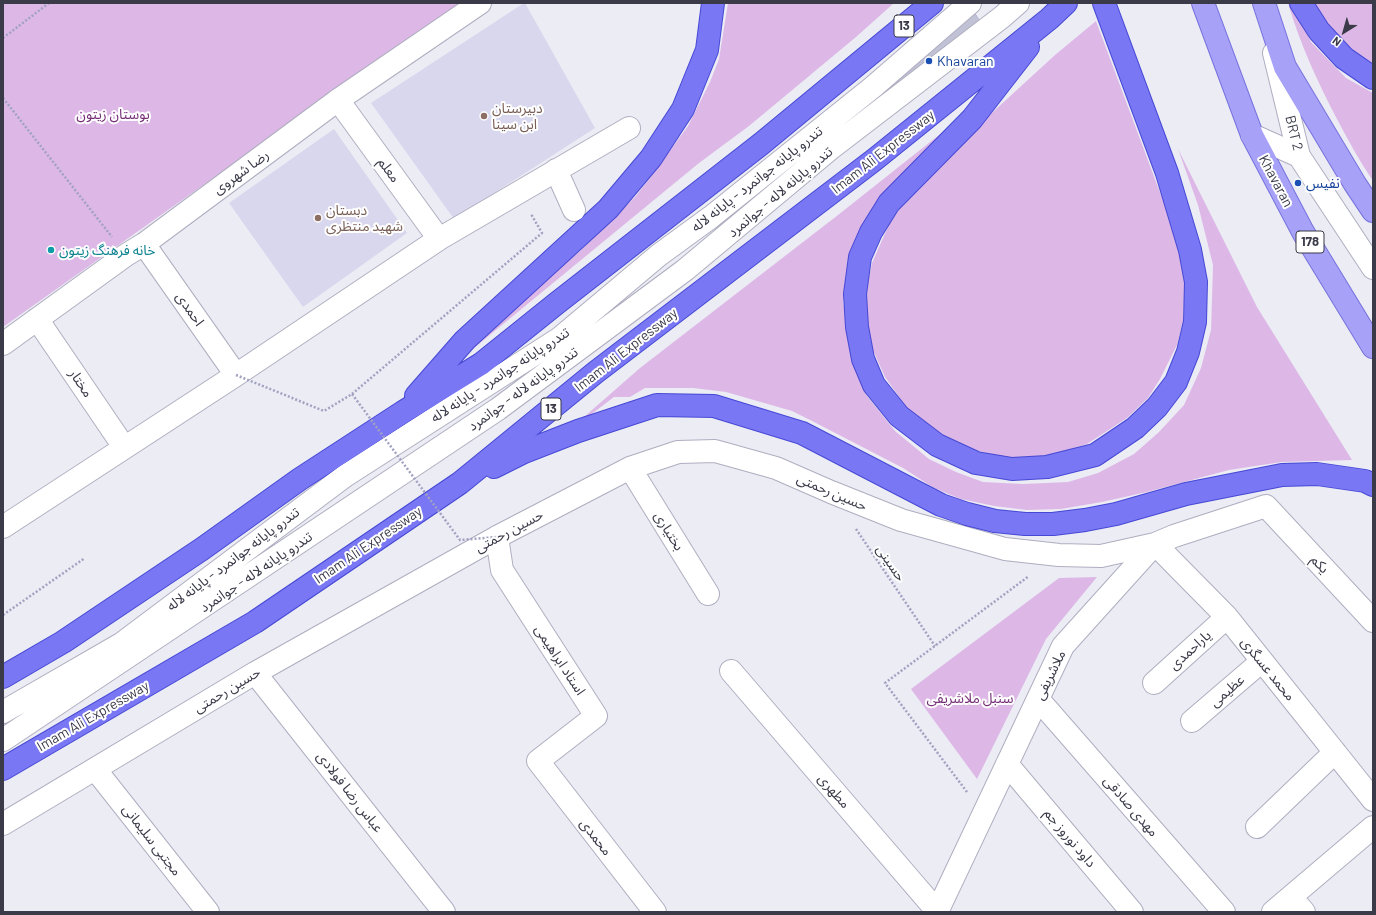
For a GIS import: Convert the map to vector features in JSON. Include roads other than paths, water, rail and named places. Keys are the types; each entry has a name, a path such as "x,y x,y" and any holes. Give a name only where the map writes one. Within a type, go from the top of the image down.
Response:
{"highway":[{"path":"403,412 465,340 608,209 651,158 683,109 706,50 713,3"},
{"name":"13","path":"3,677 63,642 202,549 300,479 403,412 481,364 761,144 932,3"},
{"name":"Imam Ali Expressway","path":"3,769 256,622 460,483 596,372 874,160 1049,19 1066,3"},
{"path":"1049,19 972,119 889,203 871,232 860,257 854,294 857,327 863,359 874,385 898,416 937,445 976,463 1012,470 1047,467 1095,455 1135,428 1157,407 1176,382 1188,352 1195,322 1196,282 1190,250 1167,173 1104,3"},
{"path":"1300,3 1319,31 1344,58 1373,78"},
{"path":"460,483 524,452 578,431 657,405 714,406 802,433 941,505 967,514 995,521 1025,524 1053,524 1092,518 1116,514 1186,494 1282,475 1317,474 1365,481 1373,485"}],"main road":[{"path":"1263,3 1285,67 1373,211"},
{"name":"Khavaran","path":"1206,12 1252,135 1303,232 1373,347"}],"street":[{"name":"رضا شهروی","path":"3,344 338,100 480,3"},
{"name":"تندرو پایانه جوانمرد - پایانه لاله","path":"3,712 121,644 345,476 560,338 659,255 711,217 873,87 970,3"},
{"name":"تندرو پایانه لاله - جوانمرد","path":"3,740 498,409 685,270 830,150 1002,18 1018,3"},
{"name":"BRT 2","path":"1263,3 1299,156 1373,268"},
{"name":"معلم","path":"338,100 439,239"},
{"path":"3,528 124,447 245,380 439,239 629,128"},
{"path":"1252,135 1299,156"},
{"path":"556,170 574,210"},
{"name":"احمدی","path":"135,249 245,380"},
{"name":"مختار","path":"37,319 124,447"},
{"name":"حسین رحمتی","path":"3,824 255,672 497,537 630,468 678,452 715,451 776,468 901,520 1004,549 1059,555 1101,556 1155,544"},
{"name":"بختیاری","path":"630,468 708,594"},
{"name":"ملاشریفی","path":"937,912 1063,646 1155,544 1174,536 1266,506"},
{"name":"یکم","path":"1266,506 1373,621"},
{"name":"استاد ابراهیمی","path":"497,537 502,570 596,716 538,761"},
{"name":"محمد عسگری","path":"1155,544 1227,617 1373,800"},
{"name":"یاراحمدی","path":"1154,683 1227,617"},
{"name":"عظیمی","path":"1192,721 1262,661"},
{"name":"مطهری","path":"731,671 937,912"},
{"name":"عباس رضا فولادی","path":"255,672 444,912"},
{"name":"مهدی صادقی","path":"1038,699 1224,912"},
{"path":"1257,827 1335,752"},
{"name":"محمدی","path":"538,761 655,912"},
{"name":"داود نوروز جم","path":"1007,764 1132,912"},
{"name":"مجتبی سلیمانی","path":"95,769 208,912"},
{"path":"1273,912 1298,904 1373,827"}],"place":[{"name":"Khavaran","path":"929,61"},
{"name":"دبیرستان ابن سینا","path":"484,116"},
{"name":"نفیس","path":"1298,183"},
{"name":"دبستان شهید منتظری","path":"318,218"},
{"name":"خانه فرهنگ زيتون","path":"51,250"}],"park label":[{"name":"بوستان زیتون","path":"113,114"},
{"name":"سنبل ملاشریفی","path":"970,698"}]}
